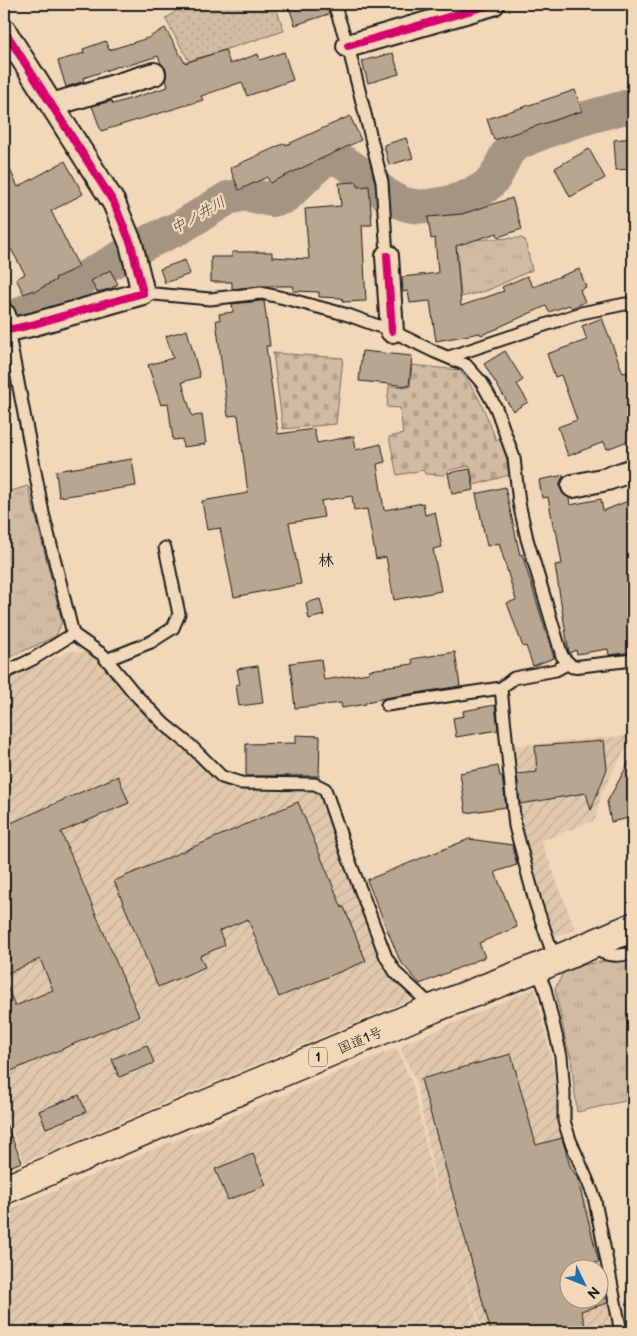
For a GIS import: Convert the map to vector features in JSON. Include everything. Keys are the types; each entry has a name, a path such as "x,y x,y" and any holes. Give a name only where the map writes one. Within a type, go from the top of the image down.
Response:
{"highway":[{"name":"国道1号","path":"4,1190 434,1008 633,927"}],"street":[{"path":"348,46 493,4"},
{"path":"4,30 114,203 133,250 144,293 31,325 6,322"},
{"path":"52,106 154,74"},
{"path":"387,256 392,331"},
{"path":"573,486 607,479 633,470"}],"lane":[{"path":"334,4 348,46 382,182 387,256"},
{"path":"144,293 210,299 261,294 284,298 348,315 392,331 466,365 482,383 496,408 514,458 519,503 527,539 562,656 572,667 633,660"},
{"path":"449,357 581,313 633,304"},
{"path":"6,322 43,514 73,634 103,655 164,724 190,745 222,777 241,783 315,784 325,789 348,857 386,957 396,973 434,1008"},
{"path":"106,660 151,642 173,628 179,614 165,548"},
{"path":"4,673 33,659 73,634"},
{"path":"387,705 501,688 514,678 556,670 569,664"},
{"path":"501,688 515,826 536,905 546,964 546,990 561,1056 564,1121 594,1196 621,1332"},
{"path":"589,946 606,956 620,956 633,952"}],"shaded area":[{"path":"69,651 92,653 131,701 193,753 215,779 231,787 312,790 323,796 383,964 397,983 412,994 413,998 24,1162 4,1109 4,681"},
{"path":"633,735 602,792 595,820 541,841 575,929 555,937 527,851 515,746"},
{"path":"535,988 553,1067 560,1126 587,1200 599,1258 560,1258 560,1308 610,1308 615,1332 483,1332 452,1240 481,1332 4,1332 4,1212 391,1050 397,1050 399,1053 413,1086 438,1196 416,1081 401,1050 404,1044"}],"green space":[{"path":"184,4 275,4 284,31 189,61 165,18"},
{"path":"521,238 525,240 532,270 486,291 461,297 456,240"},
{"path":"273,353 343,358 336,424 283,429"},
{"path":"412,365 459,370 477,395 496,440 500,438 506,455 509,475 474,485 470,466 450,470 444,475 425,474 424,470 397,475 389,437 403,434 400,408 387,407 389,386 410,387"},
{"path":"28,486 62,622 56,636 4,660 4,493"},
{"path":"633,956 633,1099 577,1112 571,1058 555,989 563,973 583,965"}],"building":[{"path":"288,4 327,4 329,14 295,25"},
{"path":"165,28 185,63 225,50 230,64 258,54 260,60 284,52 293,80 247,96 242,82 201,96 203,100 101,131 92,106 112,101 113,104 168,87 166,70 158,56 126,66 125,64 83,78 84,81 66,87 58,61 84,53 83,49 106,41 109,50 148,38"},
{"path":"393,53 399,74 368,83 362,61"},
{"path":"575,90 582,111 494,140 487,119"},
{"path":"350,116 361,140 270,183 267,177 239,190 230,168"},
{"path":"406,138 413,158 389,165 384,145"},
{"path":"633,138 633,169 616,170 614,140"},
{"path":"589,149 605,178 570,197 555,168"},
{"path":"4,157 18,187 65,161 83,194 51,211 79,267 55,278 56,280 34,292 33,290 24,294 16,279 25,274 11,249 4,251"},
{"path":"357,182 358,187 369,186 372,225 362,225 366,301 343,302 342,298 319,297 319,292 293,291 294,286 260,286 232,289 232,282 211,282 211,257 232,257 232,252 272,252 272,257 309,259 305,209 341,206 339,183"},
{"path":"512,198 522,229 498,237 497,233 456,246 461,306 504,291 502,287 527,276 533,287 579,269 586,287 580,290 585,302 572,308 569,305 549,312 546,306 481,335 480,333 436,341 430,301 410,303 408,291 403,292 402,277 438,273 435,238 431,239 428,217 462,214"},
{"path":"185,260 190,274 165,283 160,269"},
{"path":"110,270 118,284 110,289 97,292 91,281"},
{"path":"264,301 270,346 266,346 278,434 314,429 317,443 354,436 356,450 381,444 385,462 377,464 384,510 423,503 425,515 435,512 442,547 433,549 441,591 394,600 386,557 376,559 367,509 354,511 352,496 321,501 324,517 289,523 301,584 234,597 220,528 207,530 202,501 248,493 238,415 228,416 216,320 220,320 219,314 233,312 232,304"},
{"path":"602,318 623,373 627,372 633,387 630,388 631,393 627,394 633,412 633,439 607,449 604,442 568,456 558,427 577,420 561,375 555,377 547,354 587,340 582,326"},
{"path":"187,330 200,377 182,382 192,416 202,415 206,444 183,447 182,439 173,440 168,403 161,405 148,365 173,358 166,336"},
{"path":"362,351 412,356 409,386 359,381"},
{"path":"505,351 523,380 517,384 528,402 513,411 484,364"},
{"path":"132,459 136,486 59,497 56,471"},
{"path":"470,469 474,490 452,494 448,473"},
{"path":"564,475 560,482 560,488 563,494 569,498 570,505 601,499 603,511 633,499 633,522 627,524 633,559 633,652 609,655 608,649 577,654 576,650 569,653 555,565 562,564 556,529 554,530 548,497 542,498 539,480"},
{"path":"505,487 520,555 522,554 554,658 533,666 526,646 523,647 507,603 516,600 499,543 487,546 476,494"},
{"path":"320,599 324,615 309,619 306,603"},
{"path":"455,652 460,686 386,698 342,708 341,703 295,708 290,663 321,659 324,680 369,673 369,670 413,664 412,659"},
{"path":"258,666 263,703 239,706 236,685 240,684 237,669"},
{"path":"495,705 498,730 456,737 453,718 464,716 463,711"},
{"path":"296,735 320,736 319,776 246,776 246,744 296,743"},
{"path":"604,741 607,769 591,810 586,793 520,804 517,774 537,772 535,746"},
{"path":"633,755 633,817 611,822 607,802"},
{"path":"498,766 500,776 502,776 506,807 466,813 460,773"},
{"path":"118,776 129,803 61,832 139,1016 4,1074 4,979 15,1006 53,990 40,959 4,975 4,826"},
{"path":"298,802 366,961 279,997 248,919 219,931 225,945 200,956 205,967 158,987 114,881"},
{"path":"469,839 512,845 517,865 495,872 517,927 479,943 485,957 420,984 400,961 367,880"},
{"path":"147,1045 154,1063 119,1077 112,1059"},
{"path":"511,1054 536,1145 562,1138 570,1166 577,1177 598,1258 560,1258 560,1308 591,1308 581,1311 587,1332 491,1332 421,1079"},
{"path":"79,1095 86,1112 46,1128 39,1111"},
{"path":"4,1119 22,1162 4,1169"},
{"path":"253,1154 266,1185 228,1200 215,1169"}],"waterway":[{"name":"中ノ井川","path":"19,315 146,243 181,227 228,198 246,194 272,200 285,197 321,162 331,157 352,167 388,196 398,201 418,206 442,204 468,196 488,184 495,177 505,157 515,145 562,125 633,105"}],"cycle path":[{"path":"348,46 493,4"},
{"path":"4,30 114,203 131,244 143,293 8,330 4,315"},
{"path":"387,256 392,331"}],"district":[{"name":"林","path":"326,560"}]}
